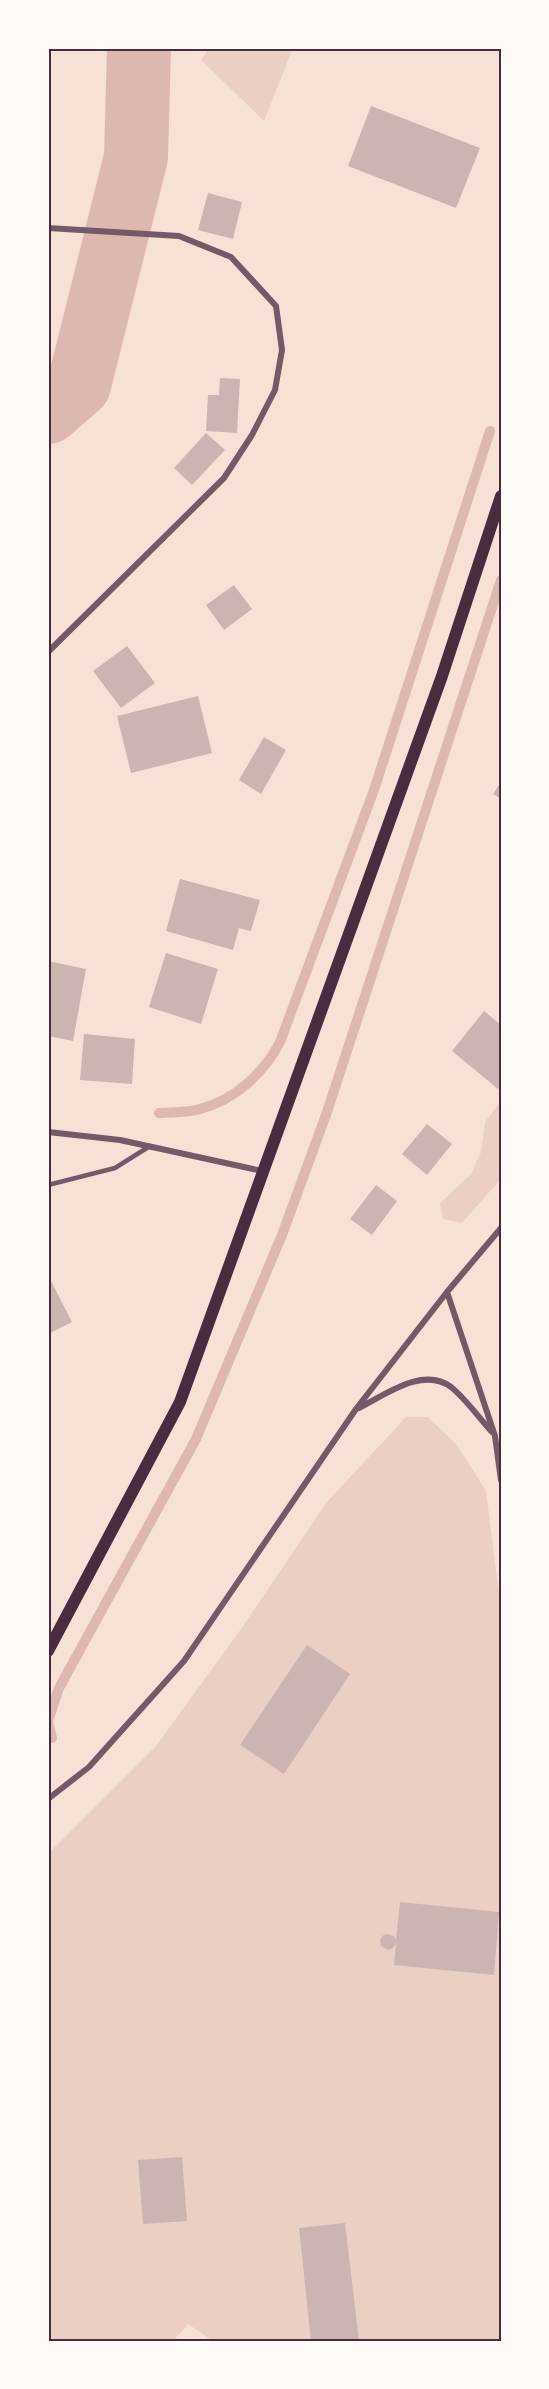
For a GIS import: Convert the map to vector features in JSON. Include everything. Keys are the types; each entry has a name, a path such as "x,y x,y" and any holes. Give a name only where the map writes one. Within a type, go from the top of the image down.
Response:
{"main road":[{"path":"48,1651 180,1402 442,676 501,496"}],"street":[{"path":"48,228 179,236 231,257 276,306 282,350 275,390 252,435 224,477 48,651"},
{"path":"48,1132 120,1140 262,1171"},
{"path":"48,1799 89,1767 184,1661 356,1409 447,1292 501,1228"},
{"path":"447,1292 495,1436 501,1480"},
{"path":"356,1409 417,1380 434,1380 450,1386 495,1436"}],"lane":[{"path":"48,1185 116,1168 150,1146"}],"shaded area":[{"path":"209,48 293,48 264,121 201,60"},
{"path":"501,1101 501,1179 462,1223 443,1219 440,1203 471,1174 481,1152 485,1122"},
{"path":"406,1417 428,1417 457,1445 486,1491 501,1610 501,2341 213,2341 188,2324 173,2341 48,2341 48,1854 156,1746 241,1629 326,1503"}],"building":[{"path":"371,106 480,148 456,208 348,166"},
{"path":"208,193 242,202 233,239 198,230"},
{"path":"220,378 240,379 237,433 206,431 208,395 219,395"},
{"path":"206,433 225,450 192,485 174,468"},
{"path":"234,585 252,609 224,630 206,605"},
{"path":"127,646 155,683 121,708 93,671"},
{"path":"198,696 212,753 131,773 117,716"},
{"path":"264,737 286,750 261,794 239,780"},
{"path":"501,782 501,799 493,794"},
{"path":"180,879 260,900 251,931 239,928 233,950 166,931"},
{"path":"166,953 218,969 201,1024 149,1007"},
{"path":"48,961 86,969 73,1041 48,1036"},
{"path":"484,1011 501,1025 501,1085 498,1089 452,1051"},
{"path":"84,1034 135,1039 132,1084 80,1080"},
{"path":"48,1055 51,1056 50,1073 48,1073"},
{"path":"427,1124 452,1144 427,1175 402,1154"},
{"path":"376,1185 397,1201 372,1235 350,1219"},
{"path":"48,1275 72,1322 48,1334"},
{"path":"307,1645 350,1674 284,1774 240,1745"},
{"path":"400,1902 499,1912 494,1975 394,1965 396,1943 388,1950 381,1946 380,1941 382,1936 387,1934 394,1936 396,1940"},
{"path":"182,2157 187,2221 143,2224 138,2160"},
{"path":"345,2223 359,2341 311,2341 299,2228"}],"waterway":[{"path":"48,412 79,385 136,157 139,48"},
{"path":"159,1113 195,1110 225,1099 257,1074 280,1042 374,790 490,431"},
{"path":"48,1721 59,1688 196,1439 282,1235 327,1112 501,580"},
{"path":"48,1722 52,1738"}]}
